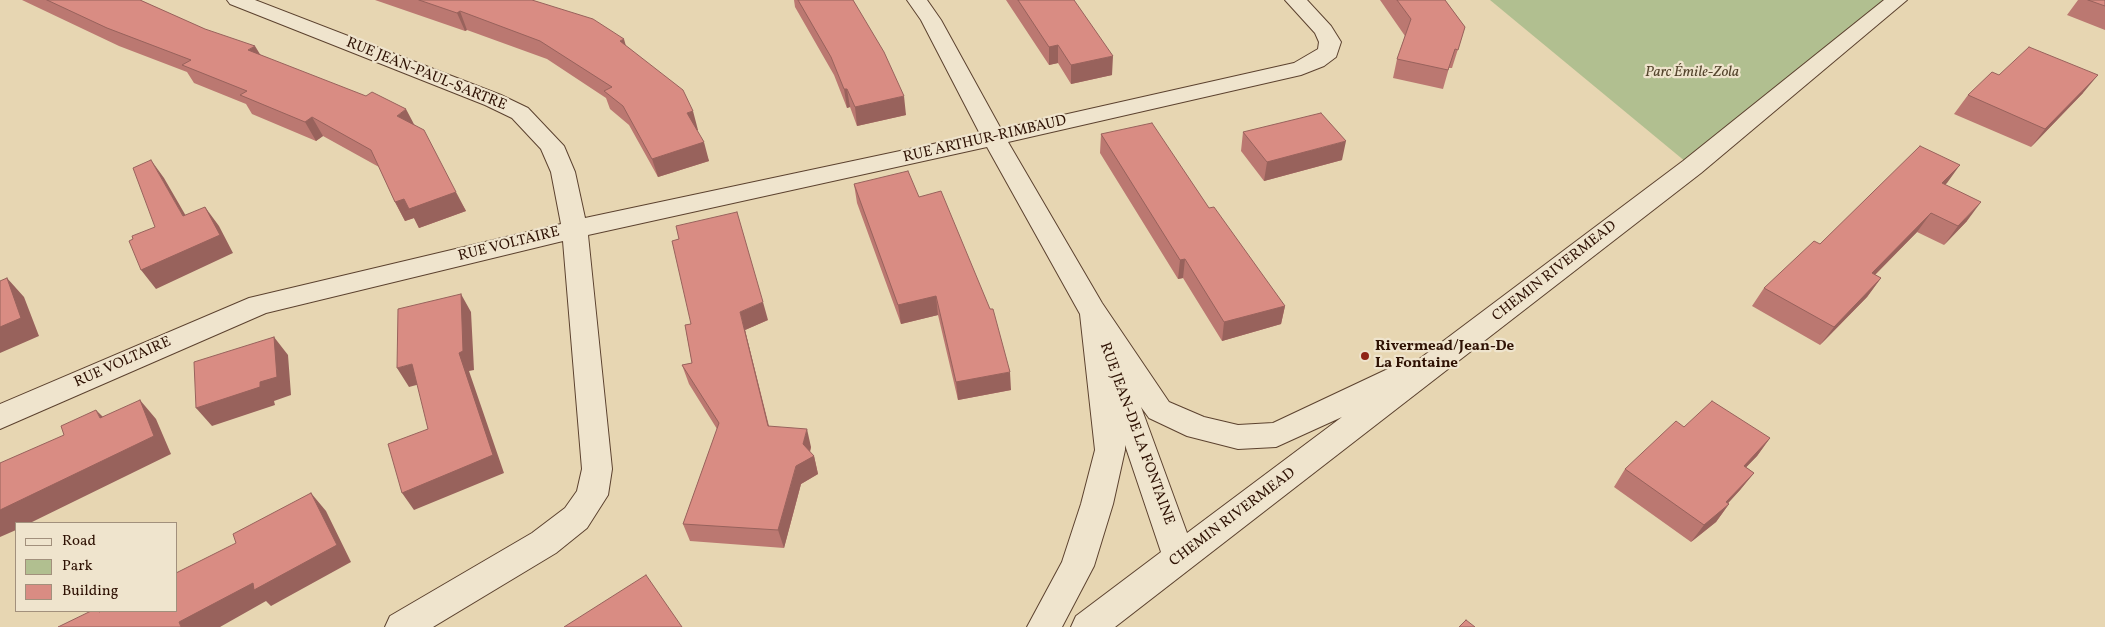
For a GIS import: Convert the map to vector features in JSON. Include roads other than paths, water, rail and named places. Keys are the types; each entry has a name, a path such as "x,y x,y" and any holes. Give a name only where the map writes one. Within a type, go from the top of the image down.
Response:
{"street":[{"name":"RUE JEAN-PAUL-SARTRE","path":"237,0 493,100 520,113 552,146 563,172 575,229"},
{"name":"RUE JEAN-DE LA FONTAINE","path":"917,0 931,20 994,138 1092,310 1159,410 1198,428 1238,437 1276,435 1452,351"},
{"name":"RUE ARTHUR-RIMBAUD","path":"575,229 994,138 1301,68 1316,61 1328,52 1330,42 1324,30 1295,0"},
{"name":"CHEMIN RIVERMEAD","path":"1088,627 1692,167 1897,0"},
{"name":"RUE VOLTAIRE","path":"0,417 259,305 575,229 598,469 592,494 576,518 544,544 402,627"},
{"name":"RUE JEAN-DE LA FONTAINE","path":"1092,310 1180,558"},
{"name":"RUE JEAN-DE LA FONTAINE","path":"1044,627 1077,566 1098,504 1110,450 1092,310"}],"place":[{"name":"Rivermead/Jean-De La Fontaine","path":"1365,356"}],"park label":[{"name":"Parc Émile-Zola","path":"1692,73"}]}
